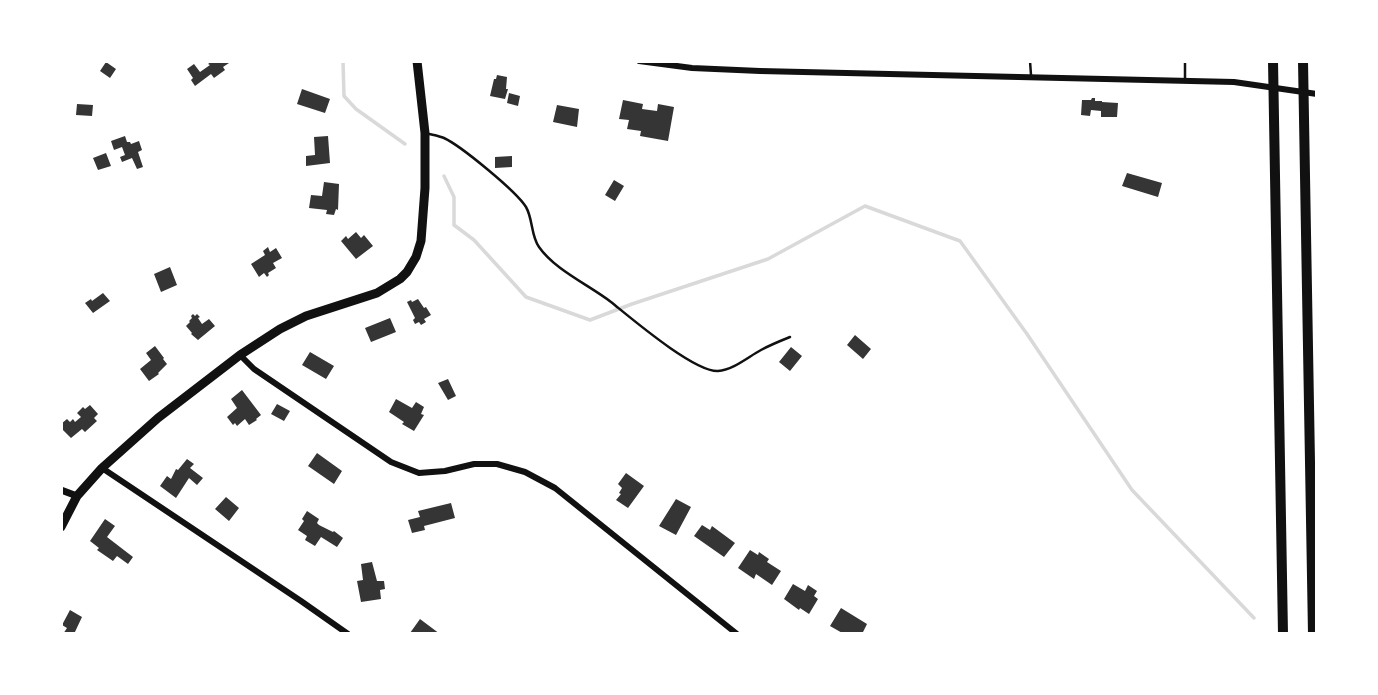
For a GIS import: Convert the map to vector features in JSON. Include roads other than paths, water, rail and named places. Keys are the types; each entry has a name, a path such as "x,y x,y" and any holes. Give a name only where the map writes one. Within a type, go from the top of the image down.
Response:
{"highway":[{"path":"1273,61 1283,634"},
{"path":"1303,61 1313,634"}],"main road":[{"path":"61,527 77,496 102,468 158,418 240,355 306,316 377,293 407,272 421,241 425,188 425,133 416,61"}],"street":[{"path":"639,61 692,68 1234,82 1317,94"},
{"path":"240,355 254,369 391,462 419,473 445,471 474,464 497,464 525,472 555,488 737,634"},
{"path":"102,468 348,634"},
{"path":"61,490 77,496"}],"lane":[{"path":"1030,61 1031,78"},
{"path":"1185,61 1185,81"},
{"path":"425,133 444,138 503,183 524,205 530,216 538,246 558,266 688,359 716,371 728,369 790,337"}],"waterway":[{"path":"343,61 344,96 356,109 405,144"},
{"path":"444,176 454,197 454,225 474,240 526,297 590,320 768,259 865,206 960,241 1027,334 1132,490 1254,618"}]}
